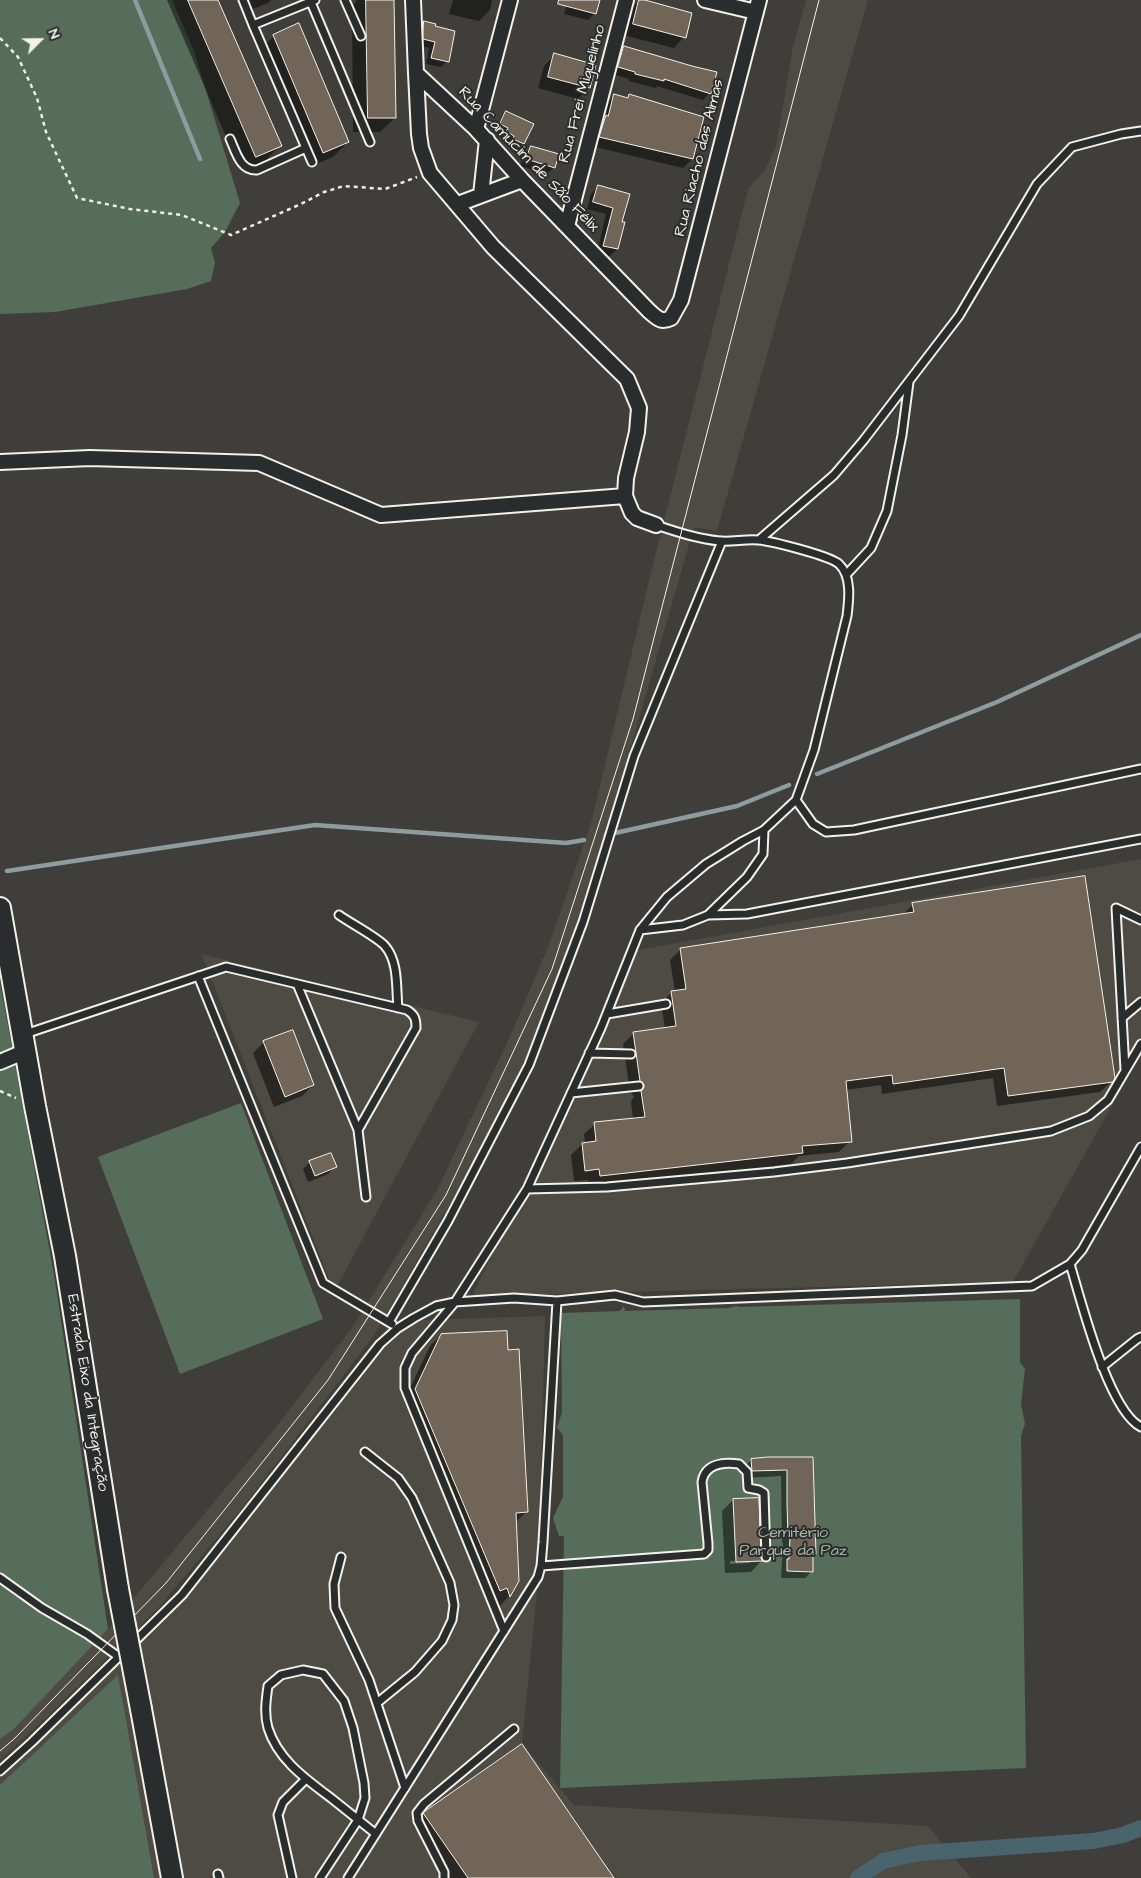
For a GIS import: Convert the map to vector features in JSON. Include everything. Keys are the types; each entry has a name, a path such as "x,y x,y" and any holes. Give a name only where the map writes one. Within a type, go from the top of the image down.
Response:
{"main road":[{"name":"Estrada Eixo da Integração","path":"0,908 65,1256 118,1590 172,1878"}],"street":[{"path":"413,0 418,134 430,173 493,247 626,379 639,408 638,432 626,478 625,496 632,513 637,518 656,525"},
{"path":"476,129 510,0"},
{"name":"Rua Frei Miguelinho","path":"567,226 626,0"},
{"path":"704,0 757,6"},
{"name":"Rua Riacho das Almas","path":"666,320 671,318 681,300 757,6"},
{"name":"Rua Camucim de São Félix","path":"416,73 487,140 522,180 649,311 658,319 666,320"},
{"path":"481,195 487,140"},
{"path":"458,204 522,180"},
{"path":"0,462 90,458 258,463 381,515 625,496"},
{"path":"0,1062 24,1043"}],"lane":[{"path":"243,0 312,162"},
{"path":"345,0 361,36"},
{"path":"253,26 312,1 370,142"},
{"path":"759,540 834,475 863,442 959,316 1036,184 1072,148 1122,134 1141,131"},
{"path":"230,139 242,166 251,170 257,170 306,148"},
{"path":"846,575 870,548 887,511 902,435 909,381"},
{"path":"504,1631 405,1388 405,1368 412,1353 455,1302 527,1189 589,1053 640,930 667,897 706,864 764,830 796,800 814,750 844,634 850,596 846,575 839,564 825,556 759,540 722,541 682,534 656,525"},
{"path":"389,1322 448,1221 529,1065 583,922 634,756 722,541"},
{"path":"796,800 813,824 826,832 854,830 1141,768"},
{"path":"708,915 746,877 763,854 764,830"},
{"path":"640,930 683,925 708,915 747,914 1141,839"},
{"path":"1125,1071 1116,908 1141,920"},
{"path":"339,915 385,946 393,959 398,1008"},
{"path":"24,1043 226,967 407,1010 414,1014 416,1028 358,1130"},
{"path":"198,976 322,1283 398,1328"},
{"path":"297,984 358,1130 366,1197"},
{"path":"1122,1018 1141,1002"},
{"path":"606,1014 666,1004"},
{"path":"527,1189 607,1187 774,1172 847,1163 1051,1131 1088,1116 1108,1100 1141,1044"},
{"path":"589,1053 631,1054"},
{"path":"571,1093 639,1086"},
{"path":"0,1771 182,1595 380,1344 398,1328 436,1306 455,1302 514,1298 557,1301 615,1295 643,1302 1032,1286 1070,1264 1082,1250 1141,1147"},
{"path":"1070,1264 1102,1367 1116,1397 1136,1424 1141,1427"},
{"path":"348,1878 534,1585 541,1566 557,1301"},
{"path":"1102,1367 1136,1339 1141,1338"},
{"path":"365,1452 398,1478 412,1498 450,1583 454,1605 452,1620 442,1641 415,1672 377,1703"},
{"path":"541,1566 704,1554 708,1550 708,1543 702,1482 703,1474 708,1468 732,1463 739,1464 747,1472 748,1488 764,1493 766,1557"},
{"path":"341,1557 334,1584 335,1608 363,1665 404,1788"},
{"path":"0,1578 42,1608 87,1634 119,1657"},
{"path":"320,1878 358,1820 365,1798 364,1783 353,1728 344,1701 323,1674 303,1670 281,1675 268,1686 265,1709 268,1727 279,1751 290,1766 306,1778 358,1820 376,1834"},
{"path":"444,1878 444,1872 418,1821 417,1812 424,1804 514,1729"},
{"path":"292,1878 278,1815 283,1802 306,1778"}],"path":[{"path":"0,38 18,57 37,98 46,132 77,198 130,209 182,215 231,235 324,192 344,186 385,189 430,173"}],"shaded area":[{"path":"806,0 868,0 717,531 694,527 594,876 578,925 518,1077 477,1157 375,1334 325,1400 246,1503 160,1606 47,1717 0,1760 0,1739 14,1729 108,1629 265,1441 352,1328 437,1190 512,1032 550,942 591,823 650,576 748,189 765,170 776,146 793,47"},
{"path":"1141,859 1141,1054 1013,1282 472,1296 638,950"},
{"path":"201,954 479,1022 334,1292 209,973"},
{"path":"545,1316 539,1572 522,1744 574,1805 928,1826 971,1878 0,1878 0,1774 184,1596 392,1321"}],"green space":[{"path":"0,0 172,0 194,51 240,203 225,232 211,248 215,262 211,281 187,289 55,312 0,314"},
{"path":"0,983 54,1274 108,1629 14,1729 0,1739"},
{"path":"241,1103 323,1319 180,1374 98,1157"},
{"name":"Cemitério Parque da Paz","path":"1020,1299 1020,1362 1025,1369 1021,1404 1025,1424 1021,1436 1026,1768 560,1788 564,1536 559,1536 553,1518 563,1497 563,1435 557,1428 562,1412 561,1313 620,1311 624,1306 625,1311 728,1308 737,1306"},
{"path":"118,1675 154,1878 0,1878 0,1785"}],"building":[{"path":"188,0 218,0 282,146 256,157"},
{"path":"366,0 394,0 396,118 368,118"},
{"path":"559,0 600,0 596,14 558,4"},
{"path":"639,0 692,13 686,38 633,24"},
{"path":"424,21 455,31 449,62 431,58 435,42 423,39"},
{"path":"299,23 349,142 323,153 273,35"},
{"path":"624,46 717,72 711,94 664,79 664,81 635,74 635,72 618,67"},
{"path":"554,53 596,65 590,88 548,77"},
{"path":"614,94 628,98 629,94 704,117 693,159 599,137 606,115 608,116"},
{"path":"506,111 534,124 524,144 513,139 514,136 506,131 508,128 500,124"},
{"path":"531,146 559,154 555,168 526,159"},
{"path":"598,185 630,194 622,222 625,222 618,249 603,246 613,208 593,202"},
{"path":"1085,876 1115,1078 1113,1082 1008,1096 1004,1068 893,1084 892,1075 846,1081 852,1142 802,1146 803,1153 600,1176 599,1169 585,1171 582,1143 596,1141 594,1122 645,1117 641,1091 644,1085 640,1081 633,1032 676,1026 671,991 686,989 680,948 914,912 912,903"},
{"path":"293,1030 314,1085 285,1097 263,1041"},
{"path":"331,1153 337,1167 315,1176 309,1161"},
{"path":"507,1331 508,1350 519,1349 528,1512 516,1513 519,1581 510,1597 507,1588 500,1591 415,1389 441,1334"},
{"path":"813,1457 816,1554 813,1554 813,1572 787,1571 790,1537 788,1537 787,1470 752,1471 751,1459"},
{"path":"759,1498 761,1557 763,1561 736,1562 733,1499"},
{"path":"522,1744 614,1878 468,1878 423,1813"}],"waterway":[{"path":"135,0 200,159"},
{"path":"817,774 997,702 1141,635"},
{"path":"606,835 737,806 789,785"},
{"path":"7,871 315,825 566,843 584,840"},
{"path":"858,1878 883,1861 920,1853 1094,1841 1123,1835 1141,1828"}],"tram line":[{"path":"0,1751 14,1739 166,1583 328,1380 446,1195 552,969 633,719 819,0"}]}
